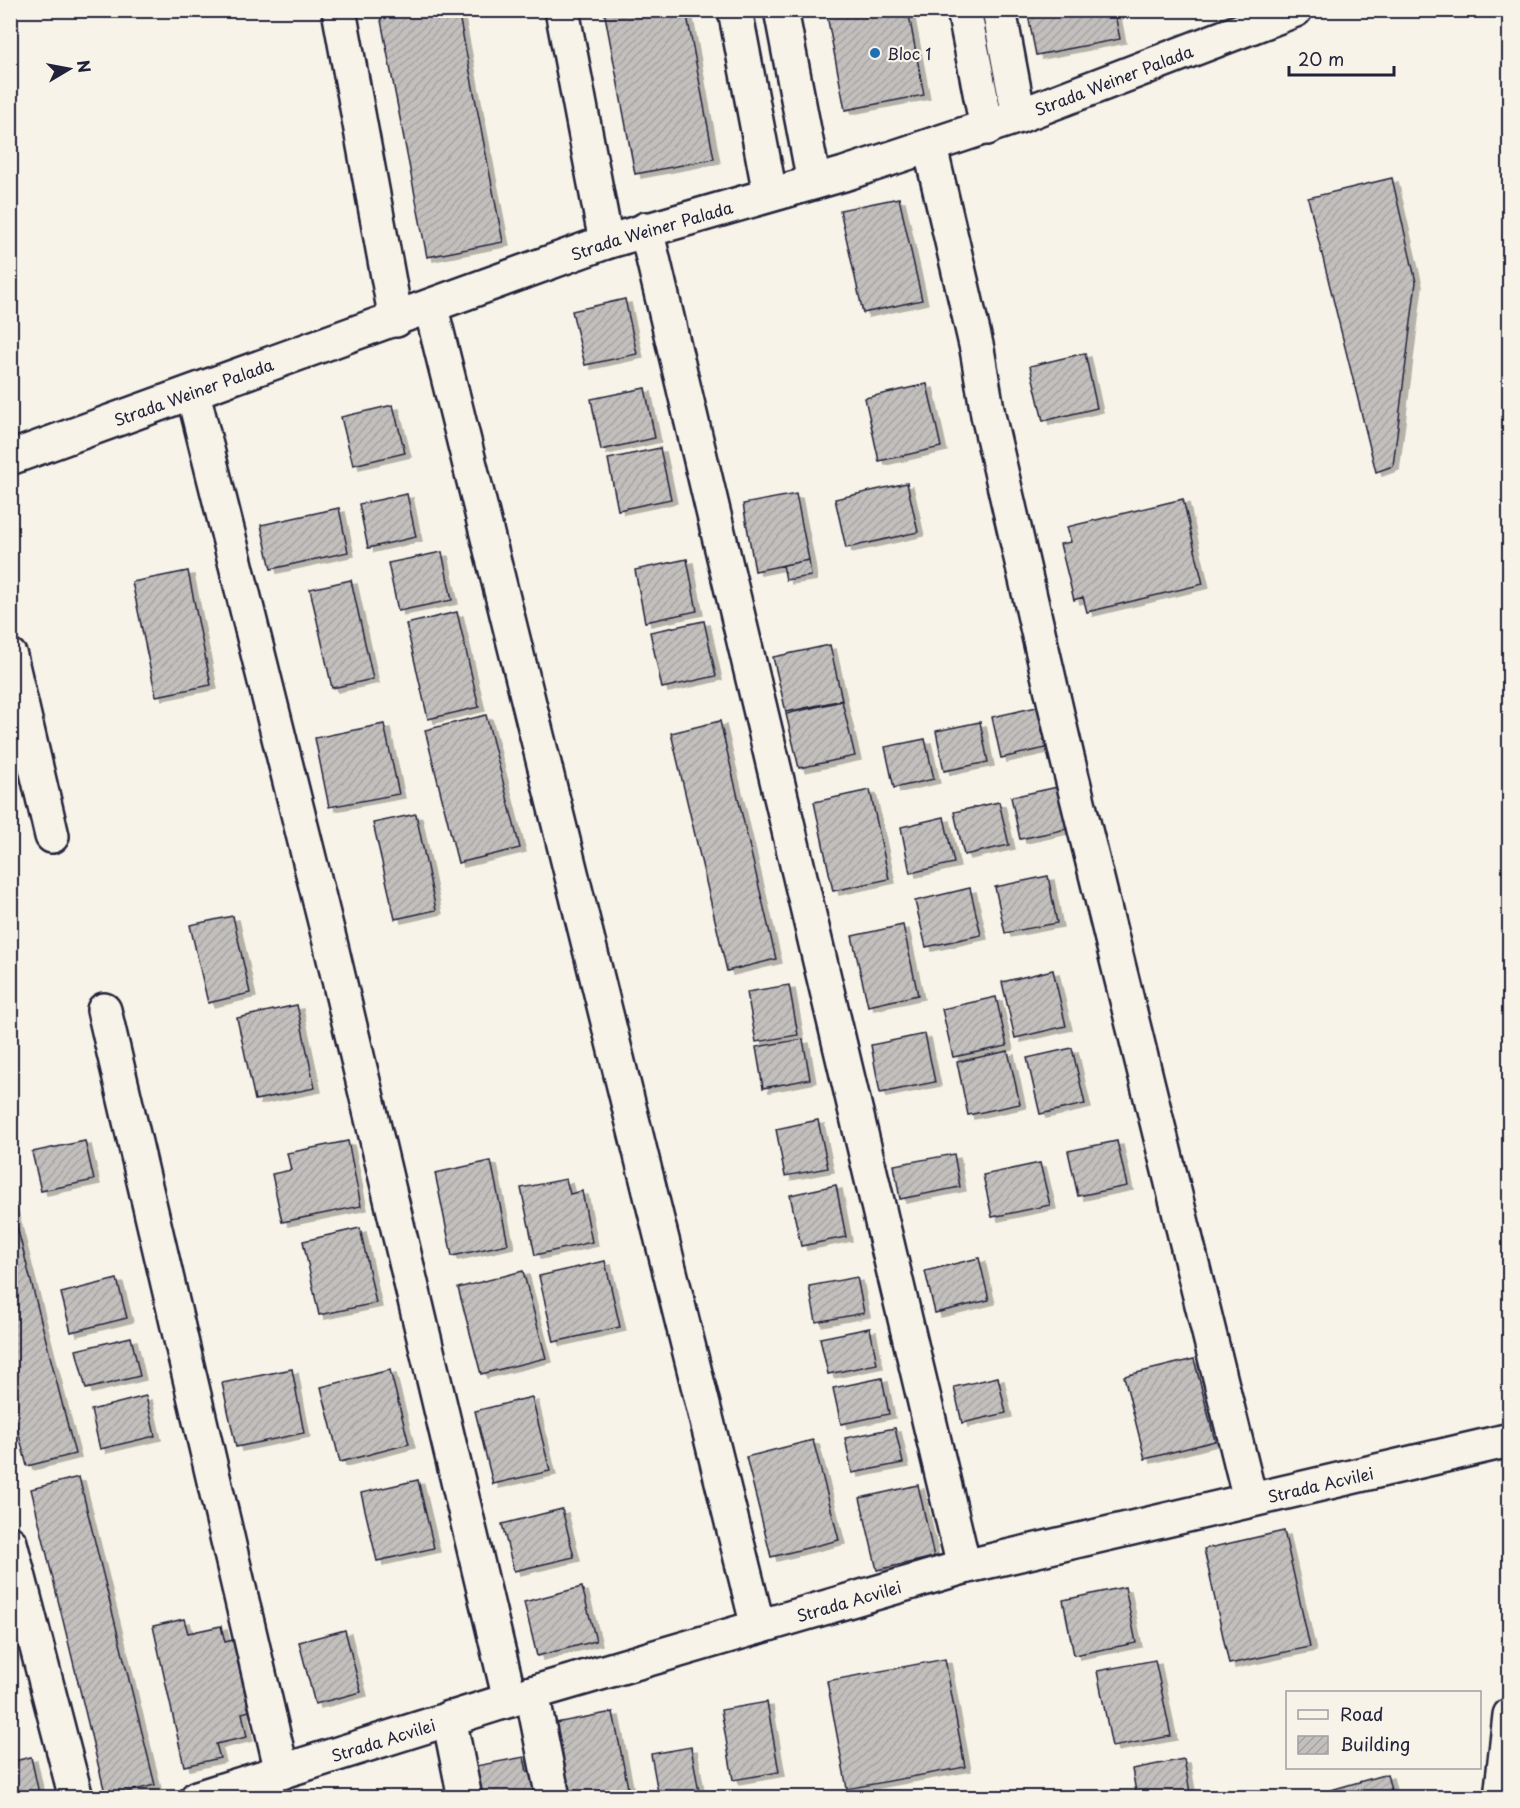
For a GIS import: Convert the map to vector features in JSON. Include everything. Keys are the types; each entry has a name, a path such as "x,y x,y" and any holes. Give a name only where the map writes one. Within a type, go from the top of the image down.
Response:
{"street":[{"path":"339,10 396,320"},
{"path":"562,10 606,242"},
{"path":"735,10 770,194"},
{"path":"782,10 814,182"},
{"path":"964,10 987,128"},
{"path":"999,10 1019,116"},
{"name":"Strada Weiner Palada","path":"10,458 431,308 606,242 814,182 987,128 1295,10"},
{"path":"930,147 977,349 990,427 1062,735 1250,1499"},
{"path":"646,229 964,1567"},
{"path":"431,308 758,1627"},
{"path":"193,393 521,1696 554,1797"},
{"path":"10,656 52,836"},
{"path":"104,1010 282,1772"},
{"name":"Strada Acvilei","path":"197,1797 521,1696 964,1567 1509,1440"},
{"path":"10,1543 76,1797"},
{"path":"1501,1797 1509,1715"},
{"path":"449,1718 465,1797"}],"building":[{"path":"379,10 458,10 503,242 427,257"},
{"path":"604,10 686,10 714,159 635,174"},
{"name":"Bloc 1","path":"826,10 908,10 924,95 845,110"},
{"path":"1027,10 1114,10 1120,39 1036,55"},
{"path":"1392,178 1416,282 1393,466 1376,472 1308,198"},
{"path":"899,198 922,300 863,313 840,210"},
{"path":"625,299 637,354 585,365 572,311"},
{"path":"1085,353 1097,408 1043,421 1030,366"},
{"path":"927,384 941,447 879,461 865,398"},
{"path":"645,388 655,438 601,450 591,399"},
{"path":"393,405 405,453 353,465 341,417"},
{"path":"660,448 671,499 618,510 608,459"},
{"path":"907,483 918,532 846,548 835,499"},
{"path":"407,494 416,537 368,548 359,504"},
{"path":"796,494 809,560 755,571 743,504"},
{"path":"1183,499 1203,584 1087,612 1083,597 1074,600 1060,544 1071,542 1067,527"},
{"path":"339,508 348,552 271,569 261,525"},
{"path":"442,552 452,600 398,611 388,563"},
{"path":"687,559 697,611 645,622 635,570"},
{"path":"809,560 811,576 786,580 783,565"},
{"path":"188,571 211,685 156,696 132,582"},
{"path":"351,580 373,679 332,688 310,589"},
{"path":"457,612 479,707 428,719 406,624"},
{"path":"704,621 716,676 662,688 650,632"},
{"path":"830,645 842,700 786,712 773,657"},
{"path":"842,701 855,756 799,768 786,714"},
{"path":"1037,707 1046,748 1001,758 992,717"},
{"path":"486,715 520,848 458,863 425,730"},
{"path":"720,721 776,959 727,971 671,733"},
{"path":"980,722 988,762 944,771 936,731"},
{"path":"384,724 399,794 329,807 315,738"},
{"path":"925,739 934,779 894,788 885,747"},
{"path":"1058,787 1067,829 1020,839 1011,797"},
{"path":"870,790 889,879 833,891 814,802"},
{"path":"999,802 1009,845 964,855 954,812"},
{"path":"416,814 436,910 395,919 373,823"},
{"path":"944,817 954,863 910,873 901,827"},
{"path":"1048,876 1057,923 1005,933 995,887"},
{"path":"970,888 981,935 926,947 915,901"},
{"path":"233,916 250,993 208,1003 190,925"},
{"path":"903,925 918,995 868,1006 852,936"},
{"path":"1053,970 1066,1026 1015,1038 1002,982"},
{"path":"789,985 798,1035 756,1042 747,992"},
{"path":"996,997 1007,1046 953,1057 942,1009"},
{"path":"297,1005 315,1088 255,1100 237,1018"},
{"path":"925,1034 935,1082 880,1093 871,1045"},
{"path":"803,1039 810,1079 763,1088 756,1047"},
{"path":"1072,1048 1085,1104 1040,1114 1027,1058"},
{"path":"1008,1051 1020,1104 968,1115 957,1062"},
{"path":"818,1120 828,1168 785,1176 776,1129"},
{"path":"85,1141 94,1180 41,1191 32,1152"},
{"path":"348,1141 361,1206 282,1222 272,1174 291,1170 287,1153"},
{"path":"1117,1141 1127,1186 1078,1196 1068,1151"},
{"path":"954,1154 960,1187 900,1199 894,1165"},
{"path":"491,1161 508,1244 452,1256 435,1173"},
{"path":"1040,1163 1050,1205 992,1217 983,1175"},
{"path":"566,1179 570,1194 582,1191 592,1242 535,1255 521,1188"},
{"path":"836,1185 846,1237 801,1246 790,1195"},
{"path":"10,1199 75,1454 27,1466 10,1400"},
{"path":"360,1228 376,1303 319,1315 303,1241"},
{"path":"979,1258 989,1300 935,1313 925,1271"},
{"path":"605,1261 620,1327 554,1342 539,1276"},
{"path":"523,1271 546,1358 481,1374 458,1288"},
{"path":"857,1277 864,1313 816,1322 809,1286"},
{"path":"117,1279 127,1318 71,1332 61,1293"},
{"path":"870,1328 877,1364 828,1374 820,1338"},
{"path":"131,1337 140,1376 86,1389 76,1350"},
{"path":"1194,1359 1215,1441 1145,1459 1124,1376"},
{"path":"292,1369 304,1433 236,1447 222,1383"},
{"path":"390,1370 409,1444 340,1462 321,1387"},
{"path":"998,1377 1006,1413 962,1423 954,1387"},
{"path":"882,1378 889,1414 841,1424 833,1388"},
{"path":"146,1396 155,1436 100,1449 91,1410"},
{"path":"532,1397 550,1471 493,1484 475,1411"},
{"path":"895,1428 903,1463 852,1473 845,1438"},
{"path":"813,1440 839,1540 771,1557 746,1457"},
{"path":"79,1477 155,1785 106,1797 31,1489"},
{"path":"418,1480 434,1548 377,1561 361,1493"},
{"path":"918,1485 934,1557 877,1570 860,1498"},
{"path":"562,1509 574,1557 514,1571 502,1524"},
{"path":"1284,1531 1310,1647 1229,1664 1204,1549"},
{"path":"582,1587 596,1641 537,1656 524,1602"},
{"path":"1125,1587 1136,1643 1074,1655 1063,1600"},
{"path":"184,1619 188,1633 221,1626 225,1642 233,1640 249,1711 242,1713 247,1737 216,1744 220,1758 184,1766 153,1626"},
{"path":"345,1630 361,1692 315,1704 299,1642"},
{"path":"945,1659 965,1767 847,1789 827,1681"},
{"path":"1155,1660 1171,1736 1112,1747 1097,1671"},
{"path":"767,1702 779,1772 733,1780 721,1710"},
{"path":"613,1712 630,1798 570,1798 555,1723"},
{"path":"691,1747 700,1798 659,1798 651,1754"},
{"path":"31,1757 40,1798 10,1798 10,1762"},
{"path":"524,1757 527,1772 535,1771 540,1798 482,1798 476,1766"},
{"path":"1184,1759 1191,1798 1137,1798 1132,1769"},
{"path":"1387,1774 1393,1798 1303,1798"}],"place":[{"name":"Bloc 1","path":"875,53"}]}
